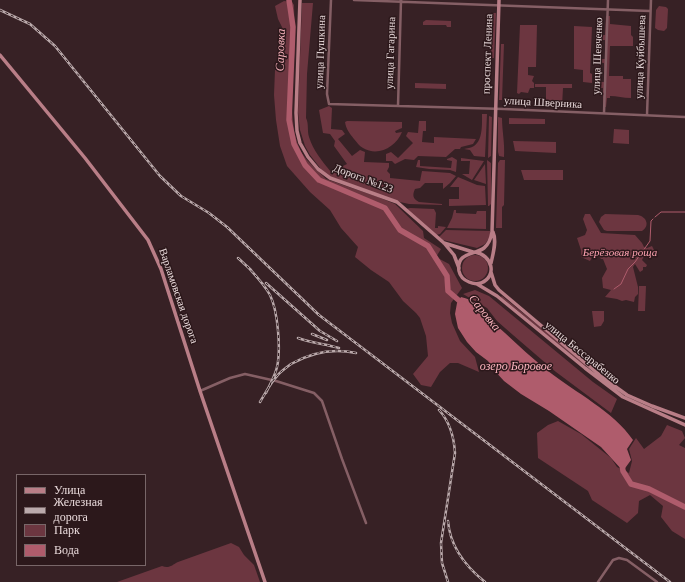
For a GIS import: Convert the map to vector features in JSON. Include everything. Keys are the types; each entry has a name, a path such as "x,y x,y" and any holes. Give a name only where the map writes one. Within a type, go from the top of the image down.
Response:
{"main road":[{"name":"Дорога №123","path":"300,0 296,113 297,131 300,143 308,157 318,169 330,178 397,202 444,243 454,255 459,268"},
{"name":"проспект Ленина","path":"496,109 500,0"},
{"name":"Варламовская дорога","path":"0,55 85,158 148,240 161,269 200,391 265,582"},
{"path":"484,248 491,238 492,232 496,109"},
{"path":"492,232 494,235 493,252 491,264 491,272 487,279 483,282 476,284 465,280 461,275 459,268 460,261 464,256 484,248 490,248 493,252"},
{"name":"Дорога №123","path":"444,243 475,252"},
{"path":"475,252 485,256 491,264"},
{"name":"улица Бессарабенко","path":"491,272 495,285 499,290 623,397 685,425"},
{"name":"улица Бессарабенко","path":"476,284 498,296 586,366 627,395 685,418"}],"street":[{"name":"улица Пушкина","path":"329,104 327,94 331,0"},
{"path":"354,0 650,11"},
{"name":"улица Шевченко","path":"604,113 608,0"},
{"name":"улица Куйбышева","path":"647,115 651,0"},
{"name":"улица Гагарина","path":"398,106 401,1"},
{"name":"улица Шверника","path":"329,104 685,117"},
{"path":"200,391 230,378 245,374 276,381 314,393 322,401 342,460 366,523"},
{"path":"598,582 613,560 619,558 627,560 657,582"}],"green space":[{"path":"284,1 292,2 294,5 295,46 291,100 294,131 301,152 326,179 395,204 423,231 424,238 441,249 436,257 449,264 462,288 451,303 450,313 452,323 460,341 475,357 479,372 458,363 450,363 440,372 431,387 421,385 413,374 428,356 426,336 420,318 403,301 389,282 355,257 358,247 341,228 330,210 310,192 287,166 280,146 274,95 275,70 282,69 284,31 278,19 275,6"},
{"path":"302,3 313,3 307,74 306,118 309,137 318,155 331,172 347,164 334,146 335,141 330,134 323,133 319,110 329,106 332,108 331,129 342,130 345,134 338,139 352,156 360,150 365,152 364,162 389,163 387,171 390,174 390,178 420,181 422,171 450,173 456,176 443,189 443,183 425,183 420,188 415,189 415,200 419,202 442,205 409,204 400,202 331,177 321,169 310,155 305,146 300,130 298,112"},
{"path":"659,6 666,7 668,9 667,28 664,31 655,28 656,10"},
{"path":"493,13 496,13 494,58 491,58"},
{"path":"606,16 610,16 610,24 631,26 633,46 610,46 609,76 623,76 623,79 631,79 631,98 610,96 610,98 607,98 606,107 603,107 603,88 594,87 595,82 604,82 604,63 595,62 596,59 605,59 605,40 596,40 596,35 605,35"},
{"path":"426,20 451,21 451,27 447,27 446,25 423,25 423,22"},
{"path":"520,25 537,25 536,67 528,67 528,75 534,76 532,81 534,83 534,88 530,88 528,93 521,92 519,94 517,93"},
{"path":"574,26 592,27 590,73 592,74 592,83 583,82 583,70 574,69"},
{"path":"501,44 504,44 502,100 499,100"},
{"path":"415,83 446,84 446,89 415,88"},
{"path":"535,84 572,84 572,88 563,88 562,106 546,105 546,87 535,87"},
{"path":"482,114 487,114 485,157 474,156 470,150 464,149 474,146 479,140"},
{"path":"489,116 492,117 491,156 488,158"},
{"path":"498,117 502,118 504,157 499,156 498,152"},
{"path":"509,118 545,119 545,124 509,124"},
{"path":"419,121 426,121 426,131 423,131 422,142 434,143 434,137 476,139 473,144 461,147 460,149 455,149 446,157 418,156 414,160 405,159 395,164 392,161 386,161 386,154 391,152 398,158 413,143 406,136 408,132 418,133"},
{"path":"345,122 402,122 402,128 395,131 396,133 402,132 395,142 386,149 380,151 369,151 360,146 351,135"},
{"path":"614,129 629,130 629,144 613,143"},
{"path":"513,141 556,142 556,153 515,151"},
{"path":"452,157 457,160 456,172 450,170 416,167 418,160 420,160 420,166 451,168 452,161 447,159"},
{"path":"461,158 484,161 472,180 462,174 469,174 470,161 461,161"},
{"path":"487,160 491,163 491,204 489,206 488,206"},
{"path":"500,160 505,160 504,205 502,207 502,228 496,228 498,163"},
{"path":"485,164 486,184 474,180"},
{"path":"521,170 563,170 563,180 524,180"},
{"path":"458,177 477,185 485,186 486,205 449,206 449,199 459,199 459,187 450,187"},
{"path":"406,209 434,209 436,213 435,228 438,228 438,226 446,227 440,234 436,235"},
{"path":"454,210 456,210 456,213 476,214 477,211 486,211 486,229 447,228"},
{"name":"Берёзовая роща","path":"585,214 590,214 601,233 635,235 644,247 647,248 652,246 654,250 650,255 644,256 642,260 647,265 646,267 643,267 643,270 640,272 635,264 633,267 638,287 638,294 635,297 634,302 605,297 611,290 603,288 602,278 607,269 603,259 601,259 595,251 590,261 581,257 581,250 577,238 585,235 587,230 583,219"},
{"path":"605,214 638,215 644,218 647,224 642,231 607,231 604,230 599,222 601,217"},
{"path":"446,230 490,231 490,237 485,244 477,248 443,240 439,237"},
{"path":"475,255 484,259 488,268 484,277 475,281 466,277 462,268 466,259"},
{"path":"639,286 646,286 645,311 638,311"},
{"path":"475,290 489,296 593,382 617,399 611,413 556,372 497,321 487,308 463,294"},
{"path":"502,296 586,364 585,366 501,297"},
{"path":"592,311 604,311 604,321 601,326 594,327"},
{"path":"558,421 581,434 611,458 617,467 629,473 632,461 629,449 636,438 644,449 661,436 667,425 682,431 685,438 679,445 685,448 685,539 672,531 661,517 663,506 650,495 639,501 638,513 627,523 592,500 588,491 538,458 537,433 548,425"},
{"path":"231,543 239,547 244,555 254,565 260,582 117,582 162,566 170,566"}],"water":[{"name":"озеро Боровое","path":"461,297 476,303 481,307 499,328 537,362 605,411 625,430 633,440 627,449 631,460 623,471 601,447 504,381 488,361 476,352 458,328 455,314 457,303"}],"waterway":[{"name":"Саровка","path":"289,0 293,27 289,120 294,144 305,165 319,180 385,208 400,230 428,246 447,276 448,291 463,304"},
{"path":"655,217 661,212 685,212"},
{"path":"614,289 621,284 628,269 650,241 651,221 653,219"},
{"name":"Саровка","path":"622,464 623,471 631,484 649,489 685,507"}],"railway":[{"path":"0,10 30,24 55,46 160,176 181,196 209,213 227,227 319,315 670,582"},
{"path":"238,258 251,270"},
{"path":"247,266 270,295 277,320 279,341 277,367 266,393"},
{"path":"266,283 320,331 337,341"},
{"path":"312,334 327,340"},
{"path":"298,338 339,348"},
{"path":"260,402 270,385 279,374 291,364 323,352 339,351 356,353"},
{"path":"439,410 451,430 455,453 441,543 442,563 448,582"},
{"path":"448,521 449,530 455,548 465,563 485,582"}]}
